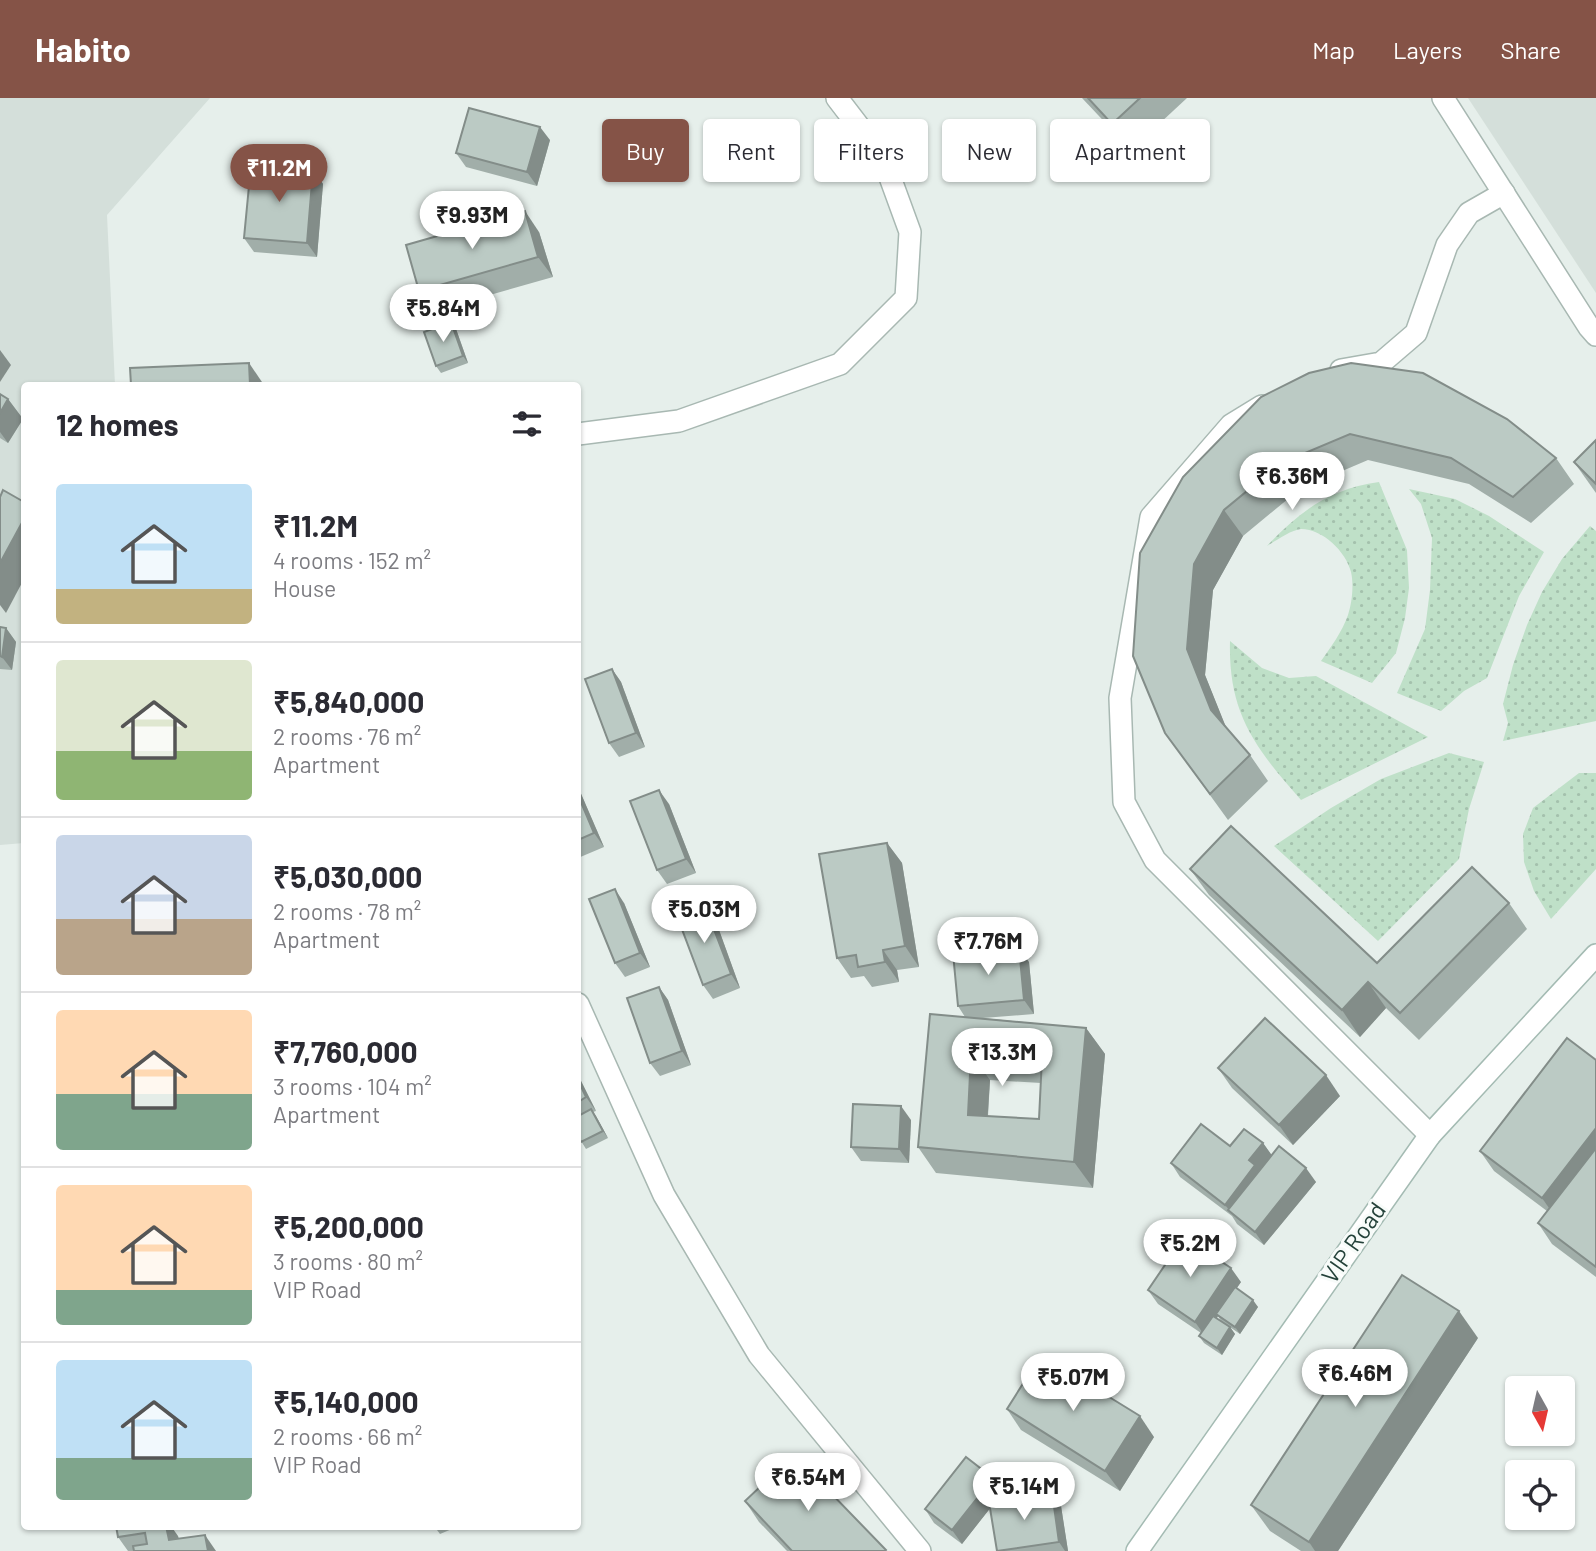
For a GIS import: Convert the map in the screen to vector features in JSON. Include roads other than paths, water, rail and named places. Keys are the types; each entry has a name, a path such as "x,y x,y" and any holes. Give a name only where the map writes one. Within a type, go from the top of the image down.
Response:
{"street":[{"path":"581,434 679,421 840,364 906,298 910,232 883,158 837,98"},
{"path":"1443,98 1596,335"},
{"path":"1326,373 1381,363 1416,333 1447,245 1469,213 1504,193"},
{"path":"1277,397 1231,425 1151,517 1120,698 1124,802 1155,860 1430,1135"},
{"name":"VIP Road","path":"1137,1551 1430,1135 1596,955"},
{"path":"581,1011 664,1195 759,1355 920,1551"}]}
